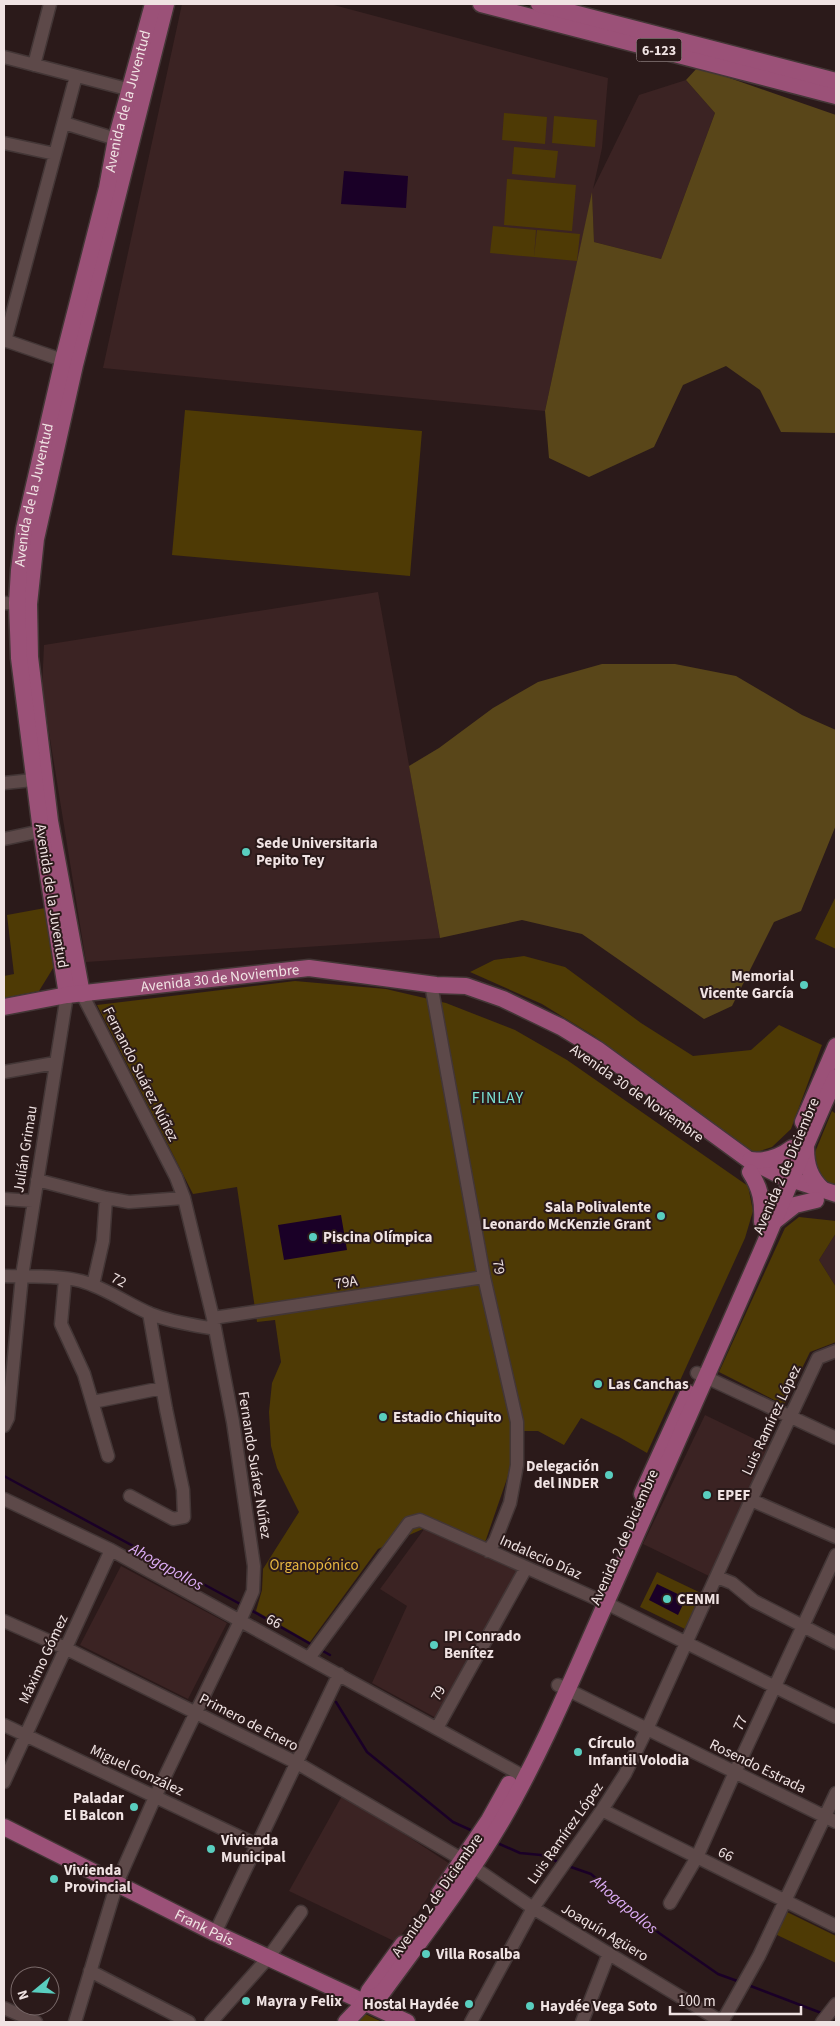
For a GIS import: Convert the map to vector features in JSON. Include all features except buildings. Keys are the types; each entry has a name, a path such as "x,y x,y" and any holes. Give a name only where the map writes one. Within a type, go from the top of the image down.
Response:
{"main road":[{"name":"Avenida de la Juventud","path":"118,164 116,139 131,90 153,4"},
{"name":"Avenida de la Juventud","path":"75,995 64,969 41,831 39,779 17,603 24,529 69,362 118,164 166,4"},
{"name":"6-123","path":"481,4 549,9 836,81"},
{"name":"6-123","path":"549,9 836,96"},
{"name":"Avenida de la Juventud","path":"39,779 50,821 79,977 75,995"},
{"name":"Avenida 30 de Noviembre","path":"4,1007 75,995 309,968 433,984 466,986 503,999 561,1027 597,1049 750,1166 784,1183 825,1195 836,1205"},
{"path":"47,999 57,985 64,969"},
{"path":"79,977 90,987 101,992"},
{"name":"Avenida 2 de Diciembre","path":"346,2022 369,1999 469,1861 521,1774 563,1687 768,1223 836,1046"},
{"name":"Avenida 2 de Diciembre","path":"799,1146 836,1077"},
{"path":"799,1146 816,1184 825,1195 795,1205 768,1223 760,1190 750,1166 757,1161 783,1155 799,1146"},
{"name":"Frank País","path":"4,1828 268,1958 369,1999 407,2022"}],"street":[{"path":"34,65 50,4"},
{"path":"4,57 131,90"},
{"path":"69,362 4,340 76,76"},
{"path":"64,123 116,139"},
{"path":"4,143 54,154"},
{"path":"4,782 39,779"},
{"path":"4,839 41,831"},
{"name":"79","path":"433,984 484,1277 517,1422 517,1465 510,1503 495,1541 488,1551"},
{"name":"Julián Grimau","path":"4,1426 8,1418 22,1276 55,1063 75,995"},
{"name":"Fernando Suárez Núñez","path":"75,995 176,1177 184,1198 214,1324 233,1422 254,1566 253,1591 154,1797 117,1883 75,2022"},
{"path":"4,1072 55,1063"},
{"path":"37,1180 129,1202 184,1198"},
{"path":"93,1285 103,1241 106,1198"},
{"path":"4,1199 33,1202"},
{"name":"72","path":"4,1276 65,1279 93,1285 149,1313 169,1320 214,1324"},
{"name":"79A","path":"214,1324 484,1277"},
{"path":"65,1279 61,1324 84,1374 108,1456"},
{"path":"130,1496 173,1519 184,1517 183,1490 149,1313"},
{"name":"Luis Ramírez López","path":"471,2022 533,1908 625,1774 818,1358 836,1351"},
{"path":"702,1375 836,1438"},
{"path":"93,1402 162,1388"},
{"name":"66","path":"4,1499 244,1611 314,1651 339,1674 521,1774"},
{"path":"751,1500 836,1537"},
{"name":"Indalecio Díaz","path":"314,1651 409,1523 420,1520 601,1601 836,1717"},
{"name":"Máximo Gómez","path":"4,1782 111,1550"},
{"name":"77","path":"670,1903 697,1857 836,1555"},
{"name":"79","path":"437,1728 526,1568"},
{"path":"717,1577 738,1586 754,1601 836,1643"},
{"name":"Primero de Enero","path":"4,1621 65,1648 297,1764 469,1861"},
{"path":"215,1933 339,1674"},
{"name":"Rosendo Estrada","path":"563,1687 831,1819"},
{"name":"Miguel González","path":"4,1725 257,1845"},
{"path":"722,2022 785,1901 831,1819 836,1793"},
{"name":"66","path":"602,1810 836,1926"},
{"name":"Joaquín Agüero","path":"469,1861 533,1908 722,2022"},
{"path":"211,2022 268,1958 301,1912"},
{"path":"582,2022 609,1953"},
{"path":"90,1972 189,2022"},
{"path":"4,2008 36,2022"}],"shaded area":[{"path":"182,4 330,4 608,78 602,148 593,189 639,95 686,80 715,113 661,259 594,242 592,195 545,411 103,368"},
{"path":"698,67 836,115 836,433 781,432 760,390 726,366 683,385 654,447 589,477 549,458 545,411 592,192 594,242 661,259 715,113 686,80"},
{"path":"344,171 408,176 406,208 341,204"},
{"name":"Sede Universitaria Pepito Tey","path":"378,592 440,938 86,962 42,689 44,645"},
{"path":"602,664 675,664 736,676 802,715 836,730 836,825 801,911 774,922 732,1006 704,1019 582,934 522,920 440,938 409,766 439,748 493,708 538,682"},
{"name":"Piscina Olímpica","path":"341,1215 347,1250 284,1260 278,1225"},
{"path":"836,1233 836,1287 819,1260"},
{"name":"EPEF","path":"705,1415 771,1447 709,1576 643,1544"},
{"name":"IPI Conrado Benítez","path":"425,1528 517,1571 438,1719 372,1683 407,1606 380,1589"},
{"path":"121,1566 227,1623 188,1699 80,1645"},
{"name":"CENMI","path":"657,1584 686,1598 678,1615 649,1600"},
{"path":"343,1794 450,1864 396,1942 289,1891"}],"green space":[{"path":"504,113 547,117 545,144 502,140"},
{"path":"554,116 597,120 595,147 552,143"},
{"path":"514,147 558,151 555,178 512,174"},
{"path":"507,179 576,185 572,231 504,225"},
{"path":"493,226 536,230 534,257 490,253"},
{"path":"537,230 580,234 577,261 534,257"},
{"path":"185,410 422,431 410,576 172,555"},
{"path":"836,896 836,949 815,939"},
{"path":"45,908 55,965 39,991 4,998 4,976 14,974 7,915"},
{"path":"524,956 565,967 641,1023 693,1056 751,1050 779,1025 822,1045 791,1129 772,1147 754,1153 594,1036 542,1004 470,972 494,960"},
{"name":"Organopónico","path":"295,981 386,989 446,1003 515,1030 567,1060 748,1186 753,1211 745,1238 647,1453 581,1418 564,1445 538,1431 513,1431 511,1467 481,1554 425,1528 378,1549 310,1642 256,1611 262,1590 263,1569 299,1512 277,1468 271,1446 269,1412 272,1383 281,1362 275,1320 257,1322 237,1187 193,1194 97,1005"},
{"path":"832,1111 836,1114 836,1184 825,1182 813,1157"},
{"path":"799,1217 836,1221 836,1233 819,1260 836,1287 836,1342 810,1352 784,1405 719,1372 785,1228"},
{"path":"657,1572 703,1594 685,1629 640,1607"},
{"path":"785,1911 836,1936 836,1963 775,1934"},
{"path":"361,2012 382,2022 352,2022"}],"waterway":[{"name":"Ahogapollos","path":"4,1476 242,1605"},
{"name":"Ahogapollos","path":"249,1609 314,1646"},
{"name":"Ahogapollos","path":"321,1650 330,1655"},
{"name":"Ahogapollos","path":"336,1702 367,1752 453,1822 475,1832"},
{"name":"Ahogapollos","path":"495,1842 520,1853 541,1855 561,1863"},
{"name":"Ahogapollos","path":"568,1866 591,1874 659,1933 718,1974 740,1982"},
{"name":"Ahogapollos","path":"748,1985 824,2014"}],"place":[{"name":"Sede Universitaria Pepito Tey","path":"246,852"},
{"name":"Memorial Vicente García","path":"804,985"},
{"name":"Sala Polivalente Leonardo McKenzie Grant","path":"661,1216"},
{"name":"Piscina Olímpica","path":"313,1237"},
{"name":"Las Canchas","path":"598,1384"},
{"name":"Estadio Chiquito","path":"383,1417"},
{"name":"Delegación del INDER","path":"609,1475"},
{"name":"EPEF","path":"707,1495"},
{"name":"CENMI","path":"667,1599"},
{"name":"IPI Conrado Benítez","path":"434,1645"},
{"name":"Círculo Infantil Volodia","path":"578,1752"},
{"name":"Paladar El Balcon","path":"134,1807"},
{"name":"Vivienda Municipal","path":"211,1849"},
{"name":"Vivienda Provincial","path":"54,1879"},
{"name":"Villa Rosalba","path":"426,1954"},
{"name":"Mayra y Felix","path":"246,2001"},
{"name":"Hostal Haydée","path":"469,2004"},
{"name":"Haydée Vega Soto","path":"530,2006"}],"district":[{"name":"FINLAY","path":"498,1097"}]}
